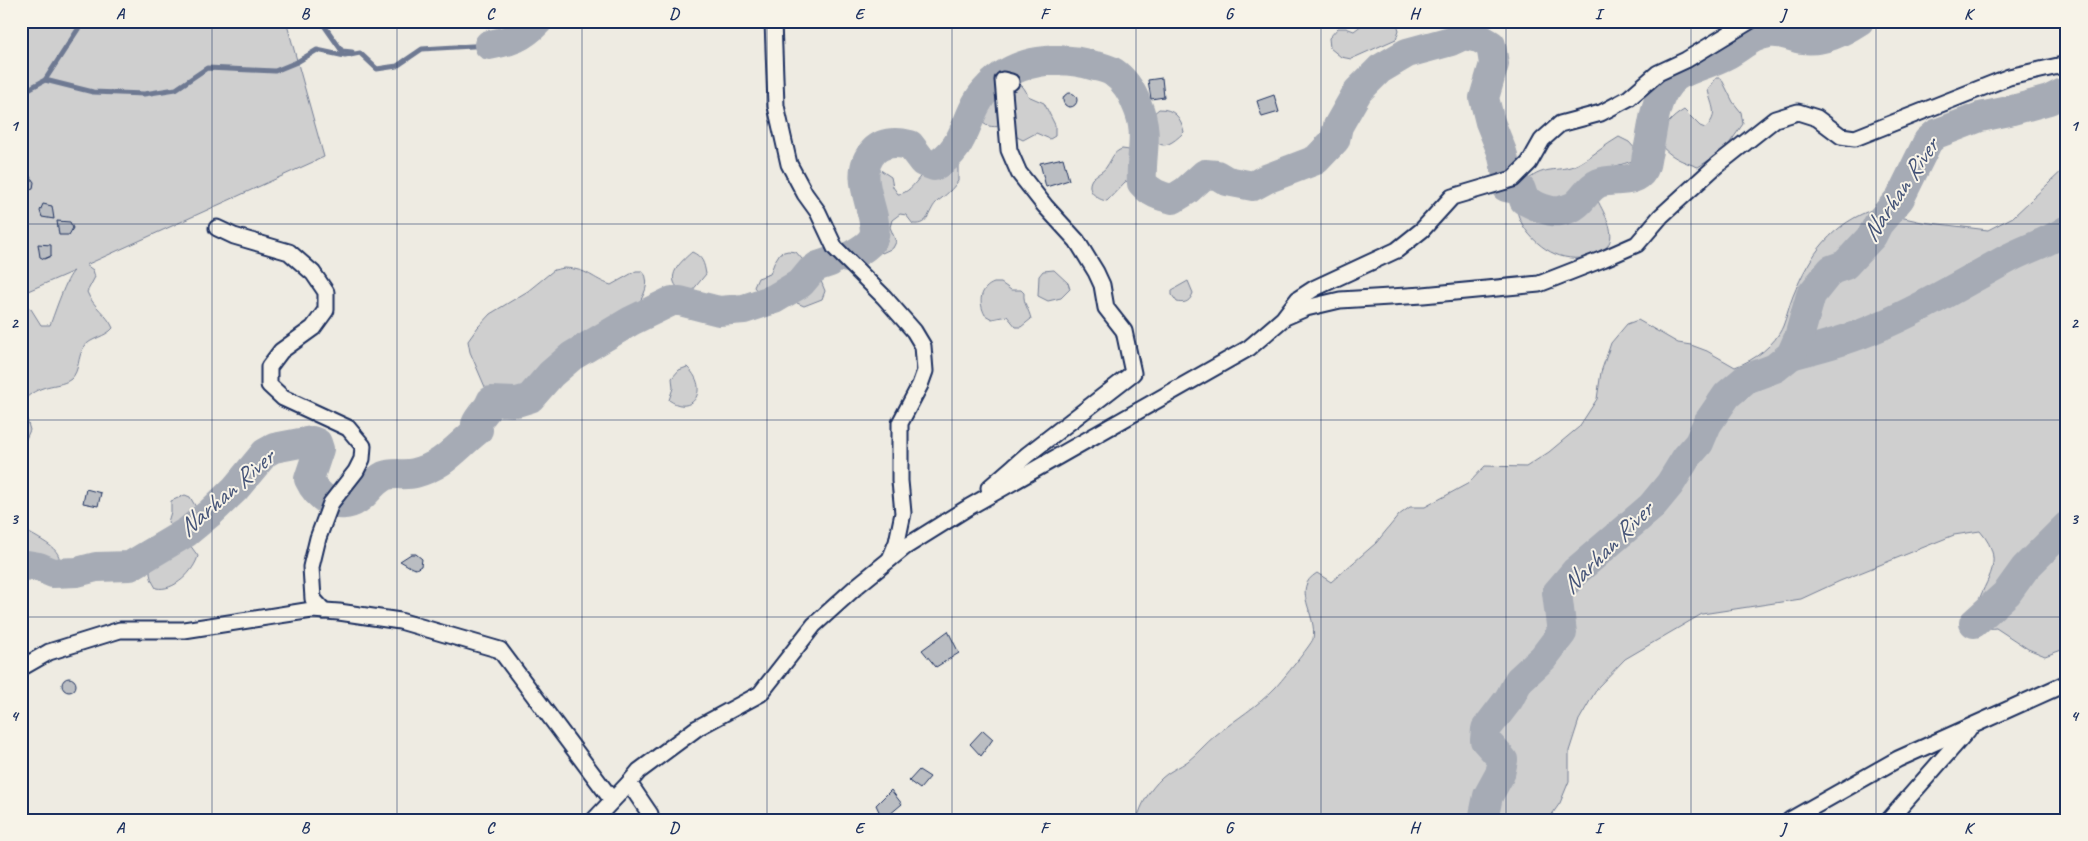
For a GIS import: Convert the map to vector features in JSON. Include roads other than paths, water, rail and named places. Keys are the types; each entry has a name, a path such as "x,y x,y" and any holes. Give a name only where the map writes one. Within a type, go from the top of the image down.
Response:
{"street":[{"path":"773,21 776,106 789,164 805,194 818,212 835,248 884,297 914,332 923,346 924,372 920,385 900,423 900,481 903,513 897,542 890,560"},
{"path":"594,820 639,771 697,728 760,694 814,625 857,586 906,547 969,507 1249,348 1285,317 1298,299 1315,288 1397,250 1422,230 1452,198 1513,179 1529,163 1542,140 1560,124 1601,113 1628,98 1658,73 1686,60 1750,21"},
{"path":"1285,317 1306,308 1340,300 1423,295 1539,284 1636,244 1662,216 1717,165 1776,119 1798,112 1817,118 1841,136 1855,138 2009,77 2067,64"},
{"path":"969,507 1027,455 1133,373 1124,331 1106,308 1102,285 1096,272 1077,241 1044,206 1019,173 1009,150 1004,80 1011,82"},
{"path":"217,228 234,236 289,252 313,273 326,292 326,310 314,328 281,351 269,368 269,385 283,398 348,428 363,446 362,459 356,471 331,503 318,538 311,568 313,599 324,611"},
{"path":"21,668 48,652 120,630 184,630 312,610 400,621 500,650 612,800"},
{"path":"1790,820 1898,759 2067,683"},
{"path":"1889,820 1972,725"},
{"path":"628,783 650,814 651,820"}],"waterway":[{"name":"Narhan River","path":"45,80 85,21"},
{"name":"Narhan River","path":"321,21 342,51 352,52"},
{"name":"Narhan River","path":"489,45 516,38 538,21"},
{"name":"Narhan River","path":"1512,187 1506,187 1521,190 1524,200 1546,210 1560,211 1574,206 1591,188 1599,183 1634,178 1645,167 1658,104 1661,95 1674,78 1720,58 1763,34 1786,34 1810,40 1825,38 1859,21"},
{"name":"Narhan River","path":"847,258 866,246 875,234 864,174 869,158 874,151 882,145 891,143 910,145 923,162 934,166 954,149 975,107 989,87 1012,70 1025,65 1053,60 1082,63 1109,70 1128,87 1141,115 1143,125 1142,183 1156,194 1173,199 1186,191 1205,174 1217,175 1227,181 1253,186 1266,179 1316,160 1335,140 1338,126 1358,91 1380,69 1407,53 1451,41 1464,35 1479,38 1491,45 1494,64 1484,98 1490,122 1502,152 1507,175"},
{"name":"Narhan River","path":"21,93 45,80 93,92 144,94 176,89 207,68 275,71 297,62 317,50 345,56 360,53 377,69 397,66 422,49 489,45"},
{"name":"Narhan River","path":"1483,820 1488,796 1500,774 1503,760 1485,740 1486,729 1509,699 1519,680 1543,658 1562,633 1557,593 1575,572 1651,507 1699,443 1707,424 1727,395 1746,379 1775,368 1791,355 1799,337 1811,295 1831,270 1845,265 1872,236 1878,224 1900,198 1928,141 1936,134 1980,117 2049,100 2067,91"},
{"name":"Narhan River","path":"1791,355 1841,341 1889,322 2009,258 2067,230"},
{"name":"Narhan River","path":"21,567 27,565 39,567 53,573 77,572 96,567 130,566 187,532 235,489 265,453 274,448 312,441 317,443 319,449 309,479 317,492 329,501 336,504 350,503 358,499 376,481 384,476 415,473 442,461 478,430 476,424 491,401 517,402 530,398 551,374 572,356 631,321 672,301 680,301 719,311 744,309 774,299 801,283 818,266 830,262"},
{"name":"Narhan River","path":"1974,623 2007,593 2025,568 2067,526"}]}
